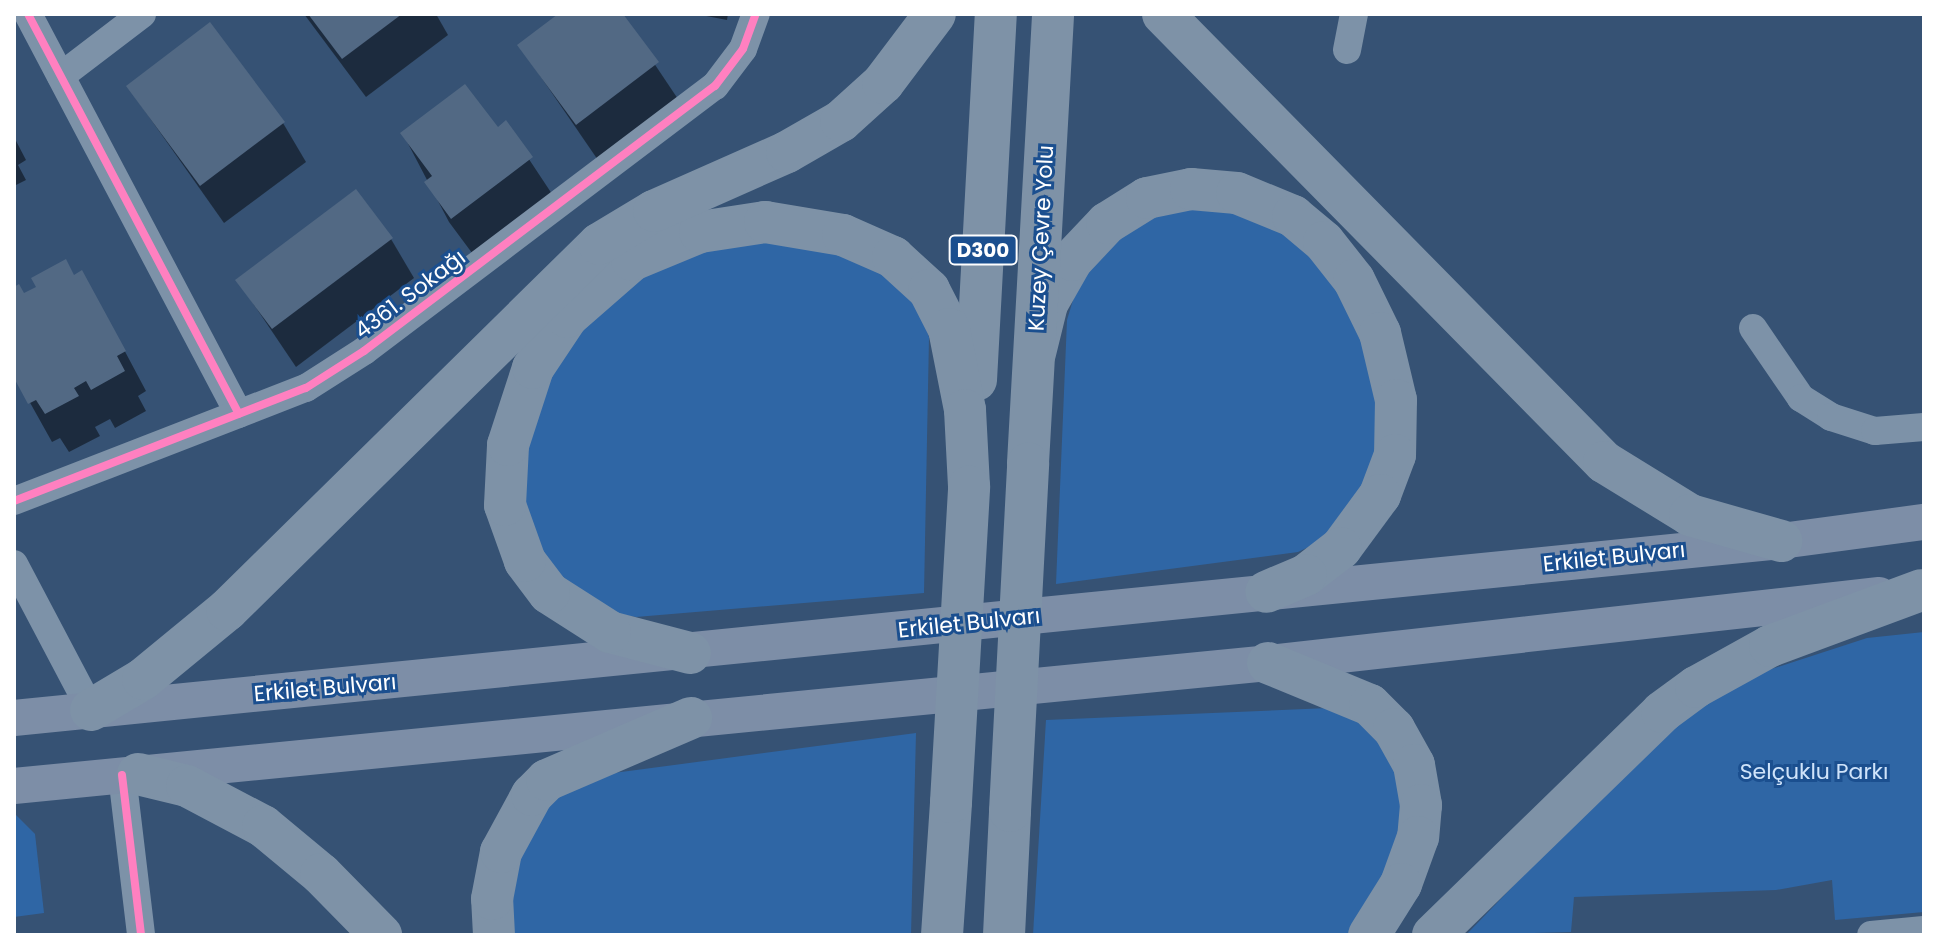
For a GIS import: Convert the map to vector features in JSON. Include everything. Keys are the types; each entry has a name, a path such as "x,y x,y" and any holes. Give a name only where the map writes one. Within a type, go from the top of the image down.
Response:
{"highway":[{"path":"91,710 143,679 236,601 599,244 654,211 787,152 841,121 883,83 935,14"},
{"name":"D300","path":"940,935 951,802 996,14"},
{"name":"Kuzey Çevre Yolu","path":"1007,927 1010,811 1053,14"},
{"path":"1163,14 1604,462 1690,515 1781,541"},
{"path":"1035,353 1047,304 1072,260 1107,223 1147,198 1191,189 1237,193 1293,216 1324,242 1354,280 1380,333 1398,416 1395,455 1369,514 1341,548 1306,575 1266,592"},
{"path":"690,653 610,632 549,593 525,561 505,505 508,445 533,368 567,317 632,260 700,232 765,222 843,235 893,257 929,290 949,329 965,410 969,487"},
{"path":"1433,935 1662,712 1696,687 1770,646 1922,590"},
{"path":"1268,663 1370,705 1394,729 1414,765 1421,805 1418,837 1401,884 1369,935"},
{"path":"494,935 492,899 501,852 532,795 547,780 691,718"},
{"path":"130,774 187,786 263,826 321,874 381,935"}],"main road":[{"name":"Erkilet Bulvarı","path":"14,718 690,653 1781,541 1924,522"},
{"path":"14,786 1268,663 1922,590"}],"street":[{"path":"28,14 239,414"},
{"path":"61,76 142,14"},
{"name":"4361. Sokağı","path":"14,501 306,388 364,351 698,100 731,69 756,14"},
{"path":"1347,50 1354,14"},
{"path":"1753,328 1801,398 1831,417 1875,431 1924,427"},
{"path":"14,564 91,710"},
{"path":"130,774 141,935"},
{"path":"1871,935 1924,930"}],"green space":[{"path":"1218,204 1294,239 1333,279 1370,353 1381,444 1358,504 1315,544 1298,552 1056,584 1067,320 1079,280 1137,220"},
{"path":"715,243 816,243 897,281 922,316 929,337 924,593 636,617 613,613 552,578 516,500 549,363 621,286"},
{"name":"Selçuklu Parkı","path":"1924,632 1924,912 1835,920 1832,880 1776,890 1574,897 1571,932 1466,935 1678,715 1716,687 1867,638"},
{"path":"1329,708 1362,723 1395,760 1405,840 1352,935 1033,935 1046,720"},
{"path":"916,733 911,935 508,935 516,858 552,800 606,774"},
{"path":"14,813 35,834 44,913 14,917"}],"building":[{"path":"308,14 402,14 342,59"},
{"path":"558,14 623,14 659,62 576,125 517,45"},
{"path":"210,22 285,122 200,186 126,86"},
{"path":"465,84 498,127 506,120 533,157 451,219 424,182 432,176 400,133"},
{"path":"356,189 393,238 272,329 235,280"},
{"path":"66,259 74,275 82,270 126,351 117,356 125,371 91,390 86,381 74,388 79,396 45,414 36,400 28,404 14,378 14,287 19,284 24,293 36,287 31,278"}],"cycle path":[{"path":"28,14 239,414"},
{"path":"14,501 306,388 364,351 715,86 743,49 756,14"},
{"path":"122,775 141,935"}]}
